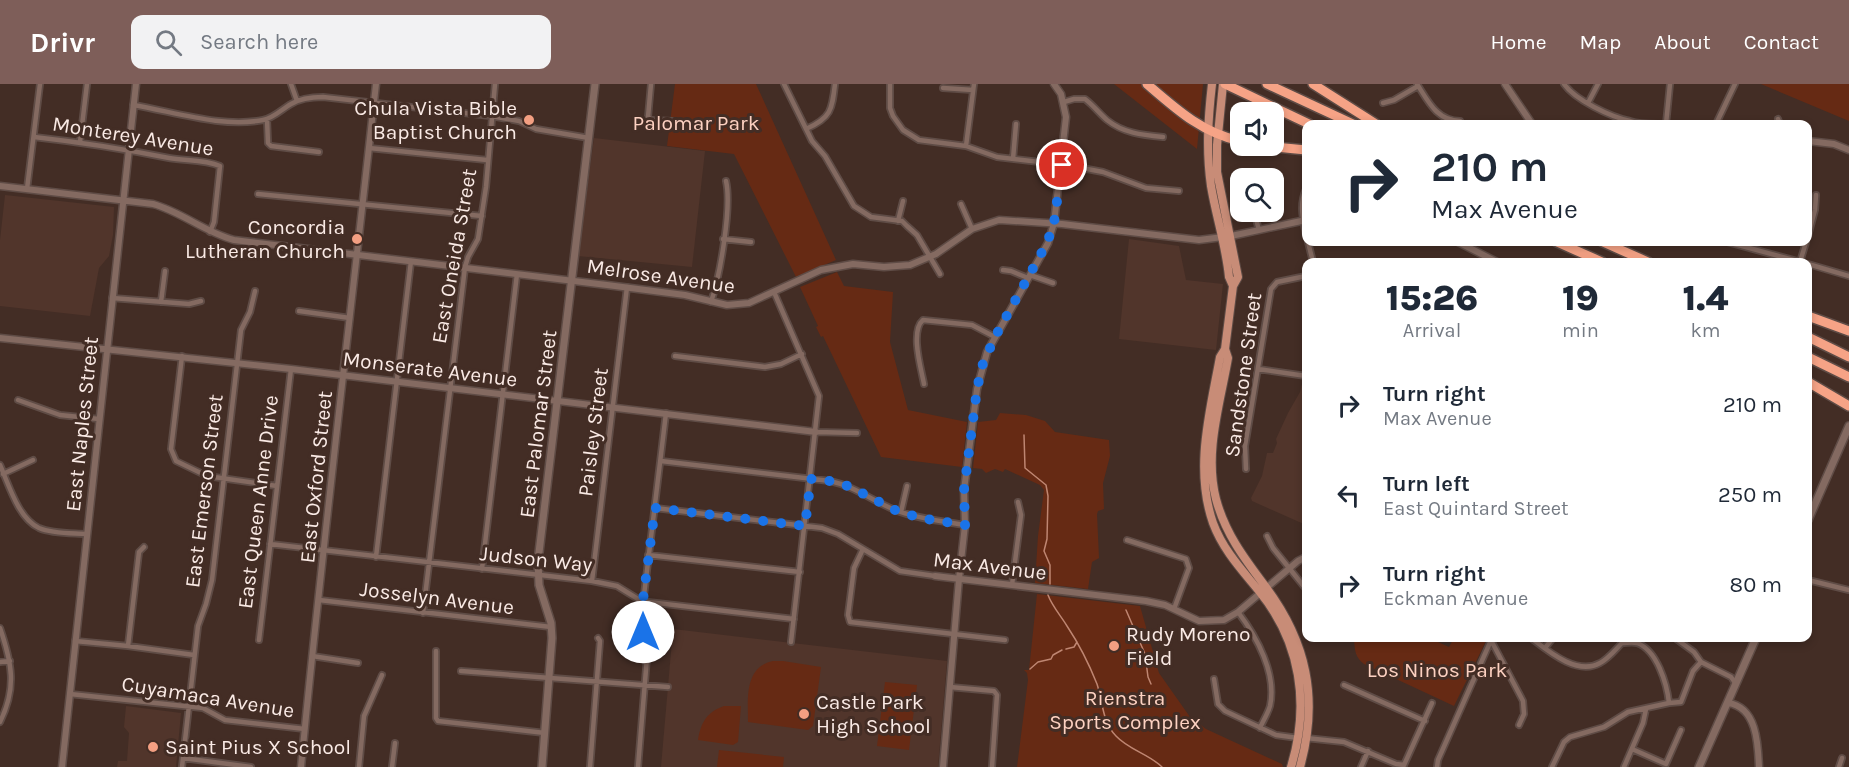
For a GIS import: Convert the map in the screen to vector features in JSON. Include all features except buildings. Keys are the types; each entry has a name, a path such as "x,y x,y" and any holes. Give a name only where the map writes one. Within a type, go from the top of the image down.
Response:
{"highway":[{"path":"1147,84 1187,118 1218,135 1230,138"},
{"path":"1224,84 1302,121"},
{"path":"1268,84 1344,120"},
{"path":"1313,84 1370,120"},
{"path":"1284,148 1302,150"},
{"path":"1566,246 1593,258"},
{"path":"1612,246 1639,258"},
{"path":"1812,317 1849,331"},
{"path":"1812,339 1849,357"},
{"path":"1812,359 1849,377"},
{"path":"1812,384 1849,406"}],"main road":[{"name":"East Palomar Street","path":"542,767 550,677 551,627 541,593 538,561 595,84"},
{"path":"1212,84 1208,130 1211,186 1238,277 1233,286 1226,349 1220,357 1212,442 1213,482 1215,496 1233,542 1263,590 1284,614 1301,652 1308,692 1300,767"},
{"path":"1224,84 1218,135 1217,172 1226,237"},
{"path":"1812,511 1849,426"},
{"path":"1699,767 1754,642"},
{"path":"1291,767 1303,738"}],"street":[{"path":"27,189 40,84"},
{"path":"80,142 87,84"},
{"name":"East Naples Street","path":"62,767 135,84"},
{"path":"291,84 297,100"},
{"name":"East Oxford Street","path":"301,767 376,84"},
{"name":"East Oneida Street","path":"423,613 465,267 478,239 482,216 495,84"},
{"path":"651,84 648,117 652,120 672,121"},
{"path":"784,84 812,141 825,156 854,206 871,217 898,221 908,226 940,274"},
{"path":"806,129 821,123 830,111 835,84"},
{"path":"890,84 893,116 906,133 919,140 966,146 997,157 1103,172 1146,188 1179,191"},
{"path":"966,146 974,84"},
{"path":"943,767 965,525 964,490 977,389 982,366 995,337 1047,243 1054,223 1066,125 1064,102 1054,84"},
{"path":"1505,84 1529,120"},
{"path":"1564,84 1569,91 1588,104 1624,120"},
{"path":"1588,104 1598,84"},
{"path":"1666,120 1670,84"},
{"path":"1718,120 1735,84"},
{"path":"1383,103 1394,100 1417,85 1438,114 1450,120"},
{"path":"943,88 973,90"},
{"path":"133,105 180,116 244,123 267,119 297,100 323,97 491,116 519,121 536,129 589,138"},
{"path":"1064,102 1085,99 1106,119 1122,129 1138,135 1162,138"},
{"path":"267,119 268,143 271,146 319,152"},
{"path":"1013,159 1016,124"},
{"name":"Monterey Avenue","path":"34,137 129,149 220,166 214,222 210,232"},
{"path":"1812,141 1834,144 1849,150"},
{"path":"369,148 487,160"},
{"path":"711,302 719,271 729,191 726,181"},
{"name":"Melrose Avenue","path":"0,186 124,200 168,208 210,232 234,240 627,287 685,295 727,305 742,304 834,266 853,264 898,267 910,265 930,257 972,229 999,220 1054,223 1199,240 1226,237 1302,221"},
{"path":"258,194 482,216"},
{"path":"1812,221 1816,195"},
{"path":"898,221 903,201"},
{"path":"961,204 972,229"},
{"path":"1257,222 1259,230"},
{"path":"723,239 751,242"},
{"path":"1466,246 1489,258"},
{"path":"1754,246 1788,258"},
{"path":"376,557 411,261"},
{"path":"1812,265 1849,276"},
{"path":"1003,270 1053,283"},
{"path":"161,302 165,271"},
{"path":"482,569 517,274"},
{"name":"Sandstone Street","path":"1246,469 1245,446 1272,285 1302,277"},
{"name":"Paisley Street","path":"592,581 627,287"},
{"name":"East Emerson Street","path":"182,767 198,626 210,590 241,330 252,307 255,291"},
{"path":"774,292 819,396 791,642"},
{"path":"112,298 189,304 201,301"},
{"path":"299,311 351,318"},
{"path":"924,384 916,334 918,323 923,320 972,325 995,337"},
{"name":"Monserate Avenue","path":"0,338 182,356 816,432 857,433"},
{"path":"675,356 765,367 781,364 802,354"},
{"path":"182,356 171,449 174,457 181,465 207,476 277,486"},
{"name":"East Queen Anne Drive","path":"259,640 291,369"},
{"path":"1258,369 1302,375"},
{"path":"18,400 60,415 99,419"},
{"path":"638,767 647,657 642,627 643,600 666,413"},
{"path":"3,474 33,460"},
{"path":"661,461 830,481 848,486 901,512 926,519 965,525"},
{"path":"0,465 26,518 33,524 46,531 86,534"},
{"path":"901,512 907,486"},
{"path":"1012,585 1021,515 1018,502"},
{"name":"Max Avenue","path":"655,508 829,530 900,571 1146,601 1174,609 1199,621 1208,622 1224,620 1238,612 1302,560"},
{"path":"1267,536 1273,548 1302,584"},
{"path":"1127,540 1186,559 1189,568 1174,609"},
{"name":"Judson Way","path":"270,544 592,581 616,586 643,600 794,619"},
{"path":"128,646 140,552 144,547"},
{"path":"863,549 854,568 848,615 850,622 1005,640"},
{"path":"648,555 800,572"},
{"path":"1812,580 1849,590"},
{"name":"Josselyn Avenue","path":"319,600 551,627"},
{"path":"1238,612 1256,639 1268,672 1271,694 1269,708 1260,728"},
{"path":"0,628 10,661 10,692 8,704 0,722"},
{"path":"590,767 600,641 598,638"},
{"path":"75,641 194,655"},
{"path":"1437,767 1488,642"},
{"path":"1492,642 1523,701 1524,714 1519,725"},
{"path":"1537,642 1574,665 1585,666 1602,662 1622,644 1640,645 1651,654 1663,678 1669,703"},
{"path":"1545,648 1549,642"},
{"path":"1680,642 1694,652 1701,662 1731,677 1736,685"},
{"path":"436,651 436,718 438,721 545,734"},
{"path":"312,656 358,663"},
{"path":"0,662 10,661"},
{"path":"1552,767 1564,742 1570,737 1604,727 1628,712 1681,702 1693,671 1701,662"},
{"path":"462,671 668,687"},
{"path":"359,767 364,716 382,675"},
{"path":"1215,679 1218,704 1225,711 1260,728 1276,735 1344,742 1402,766 1432,703"},
{"path":"1344,685 1425,721"},
{"path":"950,687 996,692 998,697 992,767"},
{"name":"Cuyamaca Avenue","path":"70,694 207,709 225,720 305,729"},
{"path":"1728,703 1736,704 1753,724 1759,767"},
{"path":"1624,767 1643,723 1646,709"},
{"path":"1632,749 1666,764 1681,730"},
{"path":"392,767 395,743"},
{"path":"1361,767 1368,752"},
{"path":"183,758 251,767"},
{"path":"1839,767 1842,758"}],"shaded area":[{"path":"594,138 705,151 692,267 578,256"},
{"path":"5,195 114,207 113,235 109,256 99,268 90,316 0,306 0,240"},
{"path":"1129,239 1179,246 1186,280 1223,284 1216,350 1119,339"},
{"path":"1302,384 1302,523 1252,501 1251,498 1262,476 1267,453 1273,453 1277,443 1276,439"},
{"name":"Castle Park High School","path":"673,629 947,661 938,767 661,767"},
{"name":"Saint Pius X School","path":"126,706 181,713 176,767 117,767 118,761 127,761 129,733 124,727"}],"green space":[{"name":"Palomar Park","path":"675,84 756,84 836,260 796,277 734,154 667,146"},
{"path":"1114,84 1203,84 1197,149"},
{"path":"1761,84 1849,84 1849,121"},
{"path":"837,272 844,286 893,292 890,342 908,410 967,422 962,467 881,457 823,336 821,337 816,327 818,326 800,287"},
{"path":"1000,413 1026,415 1045,421 1055,432 1109,440 1110,456 1103,483 1104,509 1098,511 1097,514 1099,558 1092,562 1088,589 1035,583 1044,490 1040,485 1005,469 1003,472 995,469 986,473 982,469 973,468 978,422 996,420"},
{"name":"Rienstra Sports Complex","path":"1037,594 1140,606 1159,673 1190,717 1206,729 1282,764 1283,767 1017,767 1028,680 1024,670 1029,670"},
{"name":"Los Ninos Park","path":"1354,642 1438,642 1449,647 1452,642 1486,642 1454,706 1364,664 1356,654"},
{"path":"773,661 821,667 813,726 808,730 748,722 748,694 752,677 764,664"},
{"path":"885,682 917,685 909,750 877,746"},
{"path":"724,706 741,706 738,742 733,745 698,740 706,718 713,711"},
{"path":"719,750 784,757 783,767 717,767"}],"waterway":[{"path":"1024,435 1025,468 1046,485 1048,496 1047,539 1044,551 1050,565 1050,584"},
{"path":"1048,595 1087,662 1097,684 1105,718 1111,730 1127,745 1162,767"},
{"path":"1126,610 1145,654 1151,684"},
{"path":"1066,649 1074,647 1077,642"},
{"path":"1030,669 1038,662 1051,659 1053,655 1062,650"}],"place":[{"name":"Chula Vista Bible Baptist Church","path":"529,120"},
{"name":"Concordia Lutheran Church","path":"357,239"},
{"name":"Rudy Moreno Field","path":"1114,646"},
{"name":"Castle Park High School","path":"804,714"},
{"name":"Saint Pius X School","path":"153,747"}],"route":[{"path":"643,632 641,620 655,508 805,526 811,479 848,486 899,512 965,525 964,490 982,366 987,352 1047,243 1054,223 1062,165"}]}
